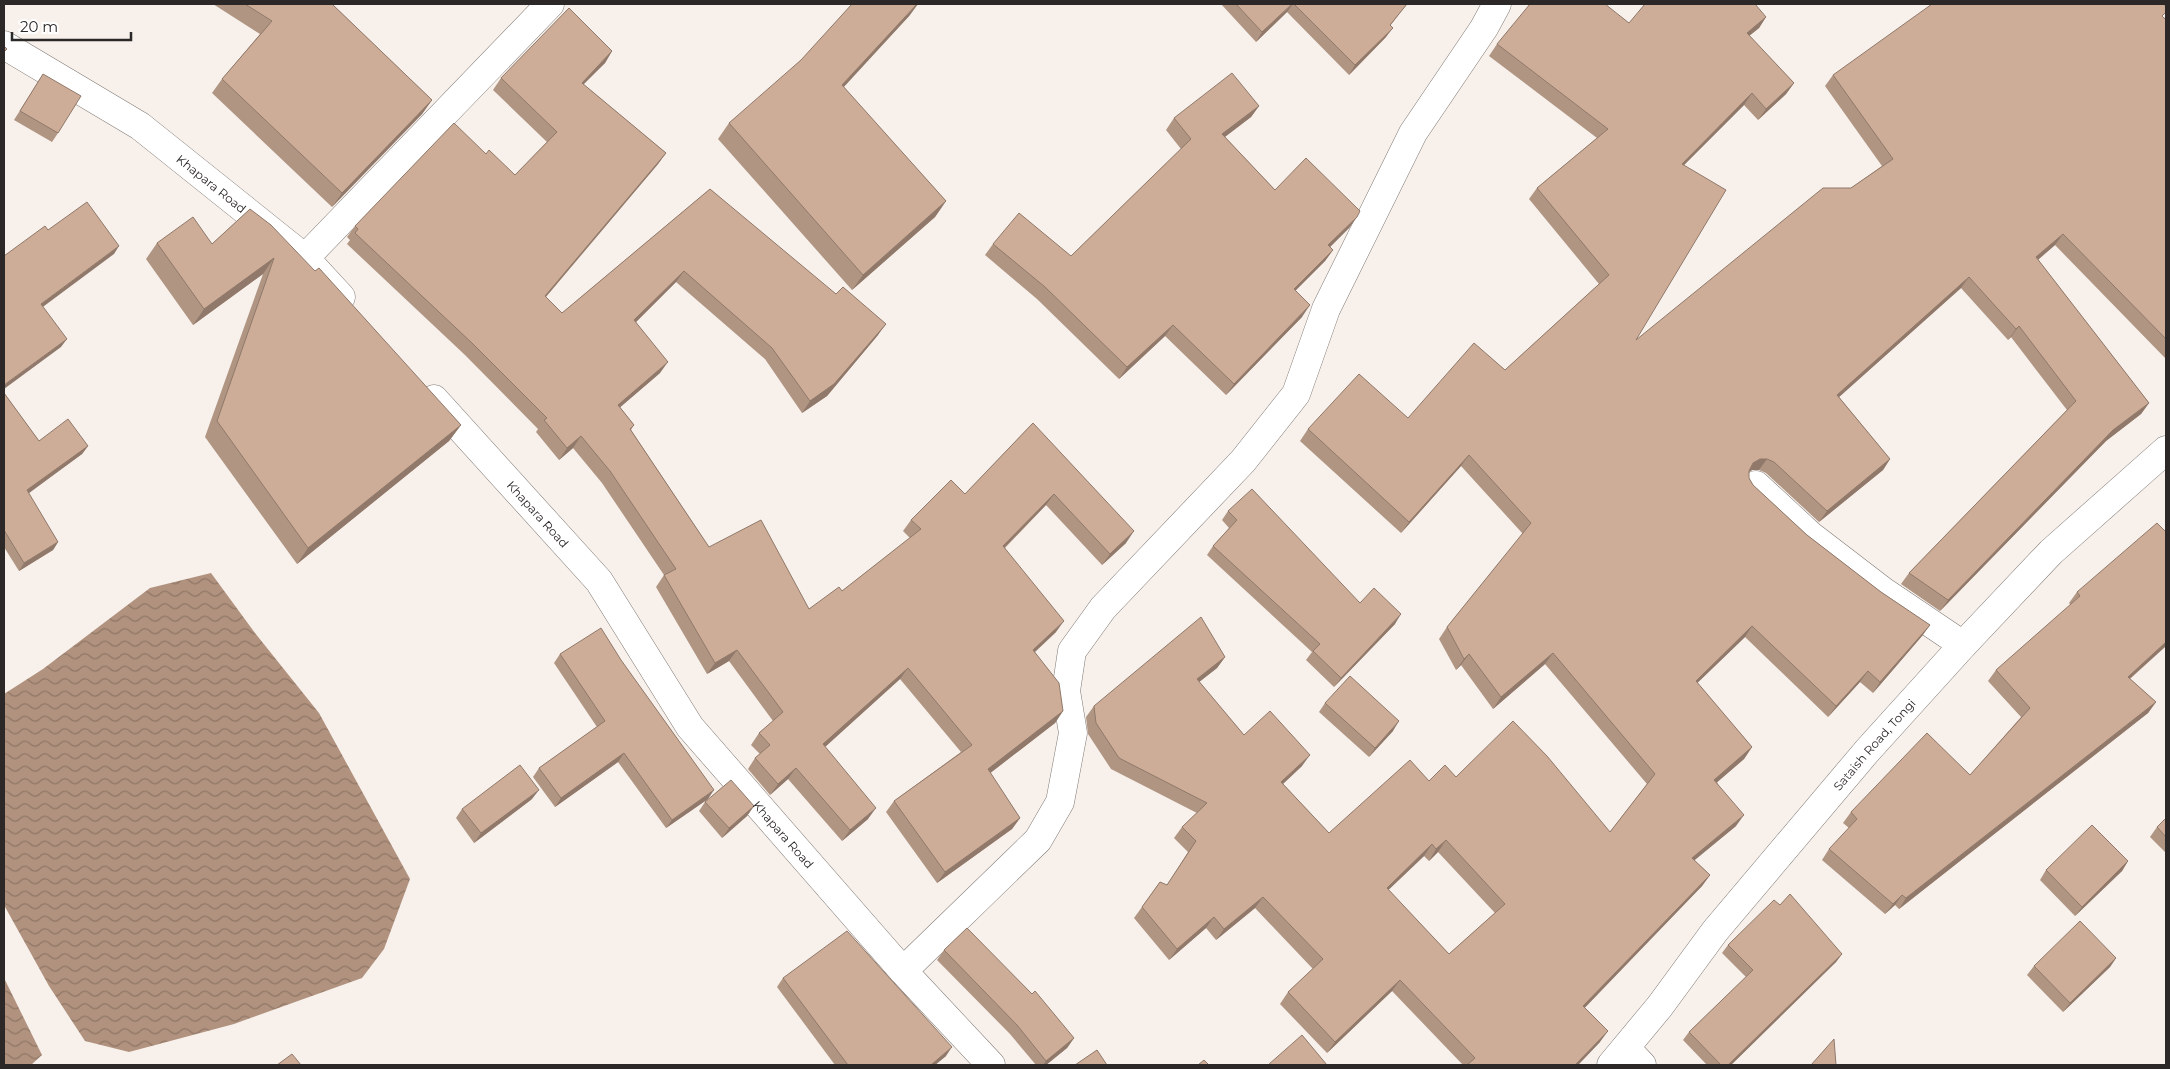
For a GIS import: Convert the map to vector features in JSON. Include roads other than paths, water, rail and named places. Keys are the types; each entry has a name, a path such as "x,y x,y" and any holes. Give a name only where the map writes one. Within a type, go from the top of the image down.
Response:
{"street":[{"path":"305,258 550,4"},
{"path":"903,971 1038,840 1060,802 1073,733 1066,690 1072,650 1103,608 1243,461 1296,394 1326,309 1413,133 1484,28 1497,4"},
{"name":"Khapara Road","path":"4,45 140,126 305,258 359,316"},
{"name":"Khapara Road","path":"419,382 599,581 690,726 903,971 991,1065"},
{"name":"Sataish Road, Tongi","path":"1626,1059 1660,1006 1715,931 1867,751 2051,552 2166,450"},
{"path":"1756,485 1810,535 1883,591 1963,645"}],"water":[{"path":"211,573 255,633 319,713 410,879 384,949 362,978 234,1024 129,1052 85,1041 49,986 4,905 4,694 43,669 150,588"},
{"path":"4,978 42,1055 31,1065 4,1065"}]}
